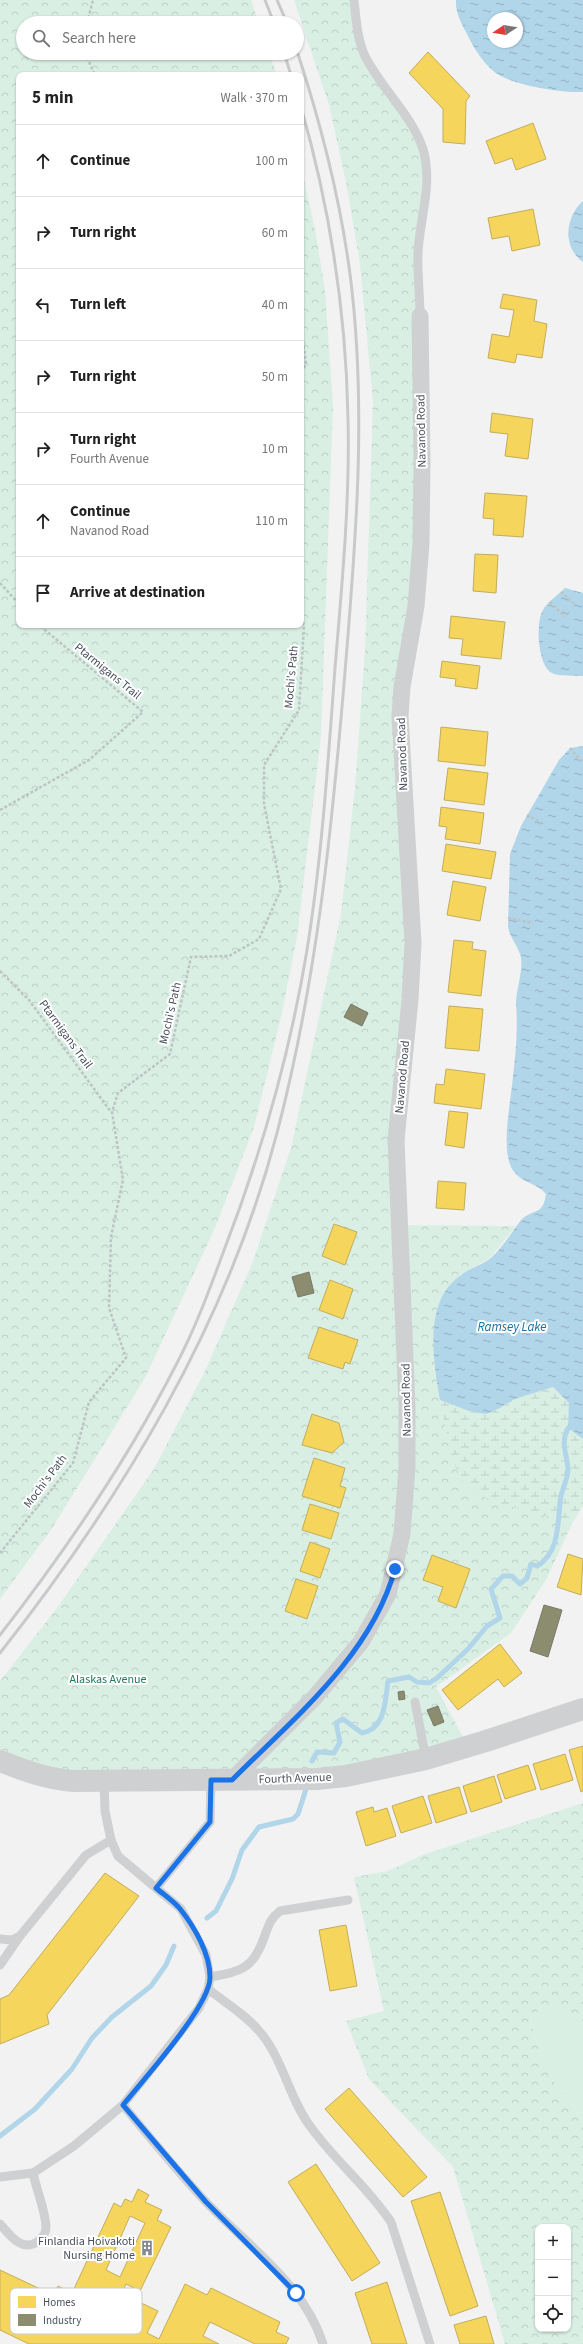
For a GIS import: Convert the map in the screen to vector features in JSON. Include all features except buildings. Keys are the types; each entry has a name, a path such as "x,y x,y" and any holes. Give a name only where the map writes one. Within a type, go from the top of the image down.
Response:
{"street":[{"name":"Navanod Road","path":"232,1780 315,1697 361,1642 388,1594 402,1534 407,1467 407,1406 396,1140 410,1000 413,943 400,716 402,687 416,606 421,543 422,462 420,316"},
{"name":"Fourth Avenue","path":"0,1761 27,1772 53,1779 104,1782 325,1778 370,1772 486,1742 583,1709"}],"lane":[{"path":"354,0 357,28 364,52 376,75 413,125 422,149 427,171 418,254 420,316"},
{"path":"415,1702 426,1758"},
{"path":"156,1888 210,1822 211,1780"},
{"path":"0,2176 33,2173 74,2146 123,2105 195,2014 208,1989 210,1977 206,1955 181,1909 118,1856 111,1840 105,1811 104,1782"},
{"path":"0,1965 20,1936 86,1855 111,1840"},
{"path":"210,1977 240,1970 250,1964 259,1952 272,1918 280,1911 348,1900"},
{"path":"0,1939 12,1940 20,1936"},
{"path":"208,1989 261,2032 274,2054 305,2121 381,2207 390,2222 430,2344"},
{"path":"123,2105 206,2202 296,2293 312,2318 323,2344"},
{"path":"0,2224 15,2241 26,2246 34,2244 43,2238 46,2228 33,2173"}],"path":[{"path":"89,16 93,0"},
{"path":"88,60 94,72"},
{"path":"304,349 306,364 304,368"},
{"path":"0,583 16,601"},
{"path":"561,592 574,604"},
{"path":"550,602 565,617"},
{"name":"Ptarmigans Trail","path":"0,810 88,760 143,712 43,628"},
{"name":"Mochi's Path","path":"0,1553 73,1463 89,1402 126,1358 109,1308 111,1237 123,1180 112,1112 118,1093 170,1054 192,958 229,956 259,938 281,889 264,804 264,765 299,710 304,628"},
{"path":"570,748 583,763"},
{"path":"527,815 542,823"},
{"path":"508,918 533,923"},
{"name":"Ptarmigans Trail","path":"0,971 29,1000 112,1112"}],"green space":[{"path":"0,0 251,0 257,16 16,16 16,60 272,60 276,72 16,72 16,628 304,628 304,180 315,229 325,290 333,406 321,736 297,937 281,1017 254,1127 215,1228 145,1378 51,1530 0,1599"},
{"name":"Alaskas Avenue","path":"294,0 355,0 365,52 423,149 419,254 424,462 403,687 411,1000 401,1225 516,1226 490,1258 460,1275 440,1400 453,1458 495,1502 573,1522 546,1580 511,1633 436,1687 469,1748 370,1773 104,1783 0,1762 0,1681 57,1608 154,1469 205,1371 252,1264 291,1148 341,914 355,787 365,650 373,401 360,264 346,182 329,105 304,30 304,16 299,16"},
{"path":"553,1387 569,1403 569,1428 583,1439 583,1506 573,1522 499,1503 473,1491 465,1484 460,1477 452,1457 440,1400 469,1411 500,1408 515,1399"},
{"path":"583,1803 583,2021 559,2008 529,2013 538,2048 552,2079 570,2103 583,2113 583,2344 505,2344 453,2167 369,2079 346,2021 384,2011 354,1877 388,1871 422,1855"},
{"path":"559,2008 583,2021 583,2113 572,2105 552,2079 538,2047 529,2012"}],"water":[{"path":"456,0 583,0 583,92 562,91 522,84 510,80 492,70 474,47 457,13"},
{"path":"583,201 583,262 576,256 572,248 568,232 572,215"},
{"path":"565,588 583,593 583,676 552,673 547,669 541,654 539,644 539,624 543,610 547,604"},
{"name":"Ramsey Lake","path":"583,746 583,1439 568,1428 569,1403 553,1387 515,1399 486,1414 469,1411 440,1400 435,1367 434,1332 436,1315 441,1300 449,1286 461,1275 491,1258 503,1245 521,1220 540,1209 545,1201 546,1194 542,1190 519,1177 511,1167 508,1158 507,1135 517,1022 516,998 521,963 520,954 508,927 510,854 521,826 559,760 570,748"}],"waterway":[{"path":"312,1761 317,1752 334,1753 340,1742 336,1723 343,1719 362,1733 376,1726 383,1713 388,1681 409,1677 417,1682 429,1683 437,1678 468,1649 487,1626 500,1618 491,1589 503,1576 512,1576 520,1584 527,1578 531,1564 537,1566 545,1560 554,1544 558,1525 561,1496 567,1476 568,1469 564,1439 568,1428"},
{"path":"207,1918 216,1911 232,1879 242,1850 259,1827 293,1819 298,1814 307,1786"},
{"path":"0,2136 35,2109 72,2069 92,2038 112,2017 151,1986 166,1965 174,1946"}],"railway":[{"path":"265,0 271,16"},
{"path":"277,0 284,16"},
{"path":"286,60 290,72"},
{"path":"300,60 303,72"},
{"path":"0,1653 45,1594 88,1533 128,1471 166,1407 200,1341 230,1273 256,1204 277,1133 303,1018 321,904 335,788 353,573 359,423 355,324 346,246 329,161 304,74"},
{"path":"0,1635 72,1538 116,1470 157,1401 189,1338 207,1296 250,1179 273,1103 300,989 317,880 324,809 345,543 348,480 347,378 340,300 328,222 304,118"}],"place":[{"name":"Finlandia Hoivakoti Nursing Home","path":"147,2248"}],"route":[{"path":"296,2293 206,2202 123,2105 199,2008 208,1989 210,1977 206,1955 181,1909 156,1888 210,1822 212,1813 211,1780 232,1780 315,1697 361,1642 377,1617 388,1594 395,1569"}]}
